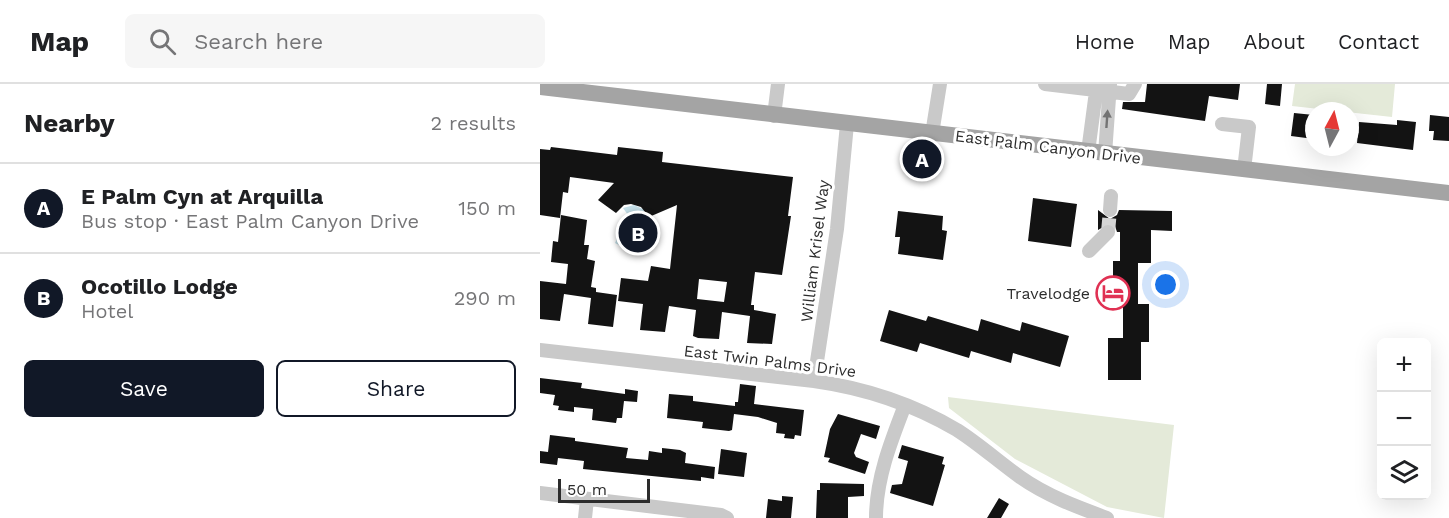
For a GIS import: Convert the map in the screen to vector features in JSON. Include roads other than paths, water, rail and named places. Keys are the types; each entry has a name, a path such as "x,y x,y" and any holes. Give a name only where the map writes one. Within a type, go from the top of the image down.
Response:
{"main road":[{"name":"East Palm Canyon Drive","path":"540,87 1449,193"}],"street":[{"path":"774,84 774,116"},
{"path":"932,134 940,84"},
{"path":"1045,84 1103,87 1129,94 1135,84"},
{"path":"1097,153 1103,87"},
{"name":"William Krisel Way","path":"814,381 837,230 847,124"},
{"path":"1222,124 1249,127 1244,170"},
{"path":"1110,210 1111,196"},
{"path":"1089,251 1108,232"},
{"name":"East Twin Palms Drive","path":"540,350 853,387 905,405 957,430 1022,479 1061,501 1107,518"},
{"path":"876,518 885,464 905,405"},
{"path":"540,493 721,515 727,518"},
{"path":"585,518 587,499"}],"water":[{"path":"634,205 645,210 640,216 645,246 630,249 615,243 628,215 623,208"}],"tunnel":[{"path":"1108,232 1110,210"}],"place":[{"name":"E Palm Cyn at Arquilla","path":"922,159"},
{"name":"Ocotillo Lodge","path":"638,233"},
{"name":"Travelodge","path":"1113,293"}]}
